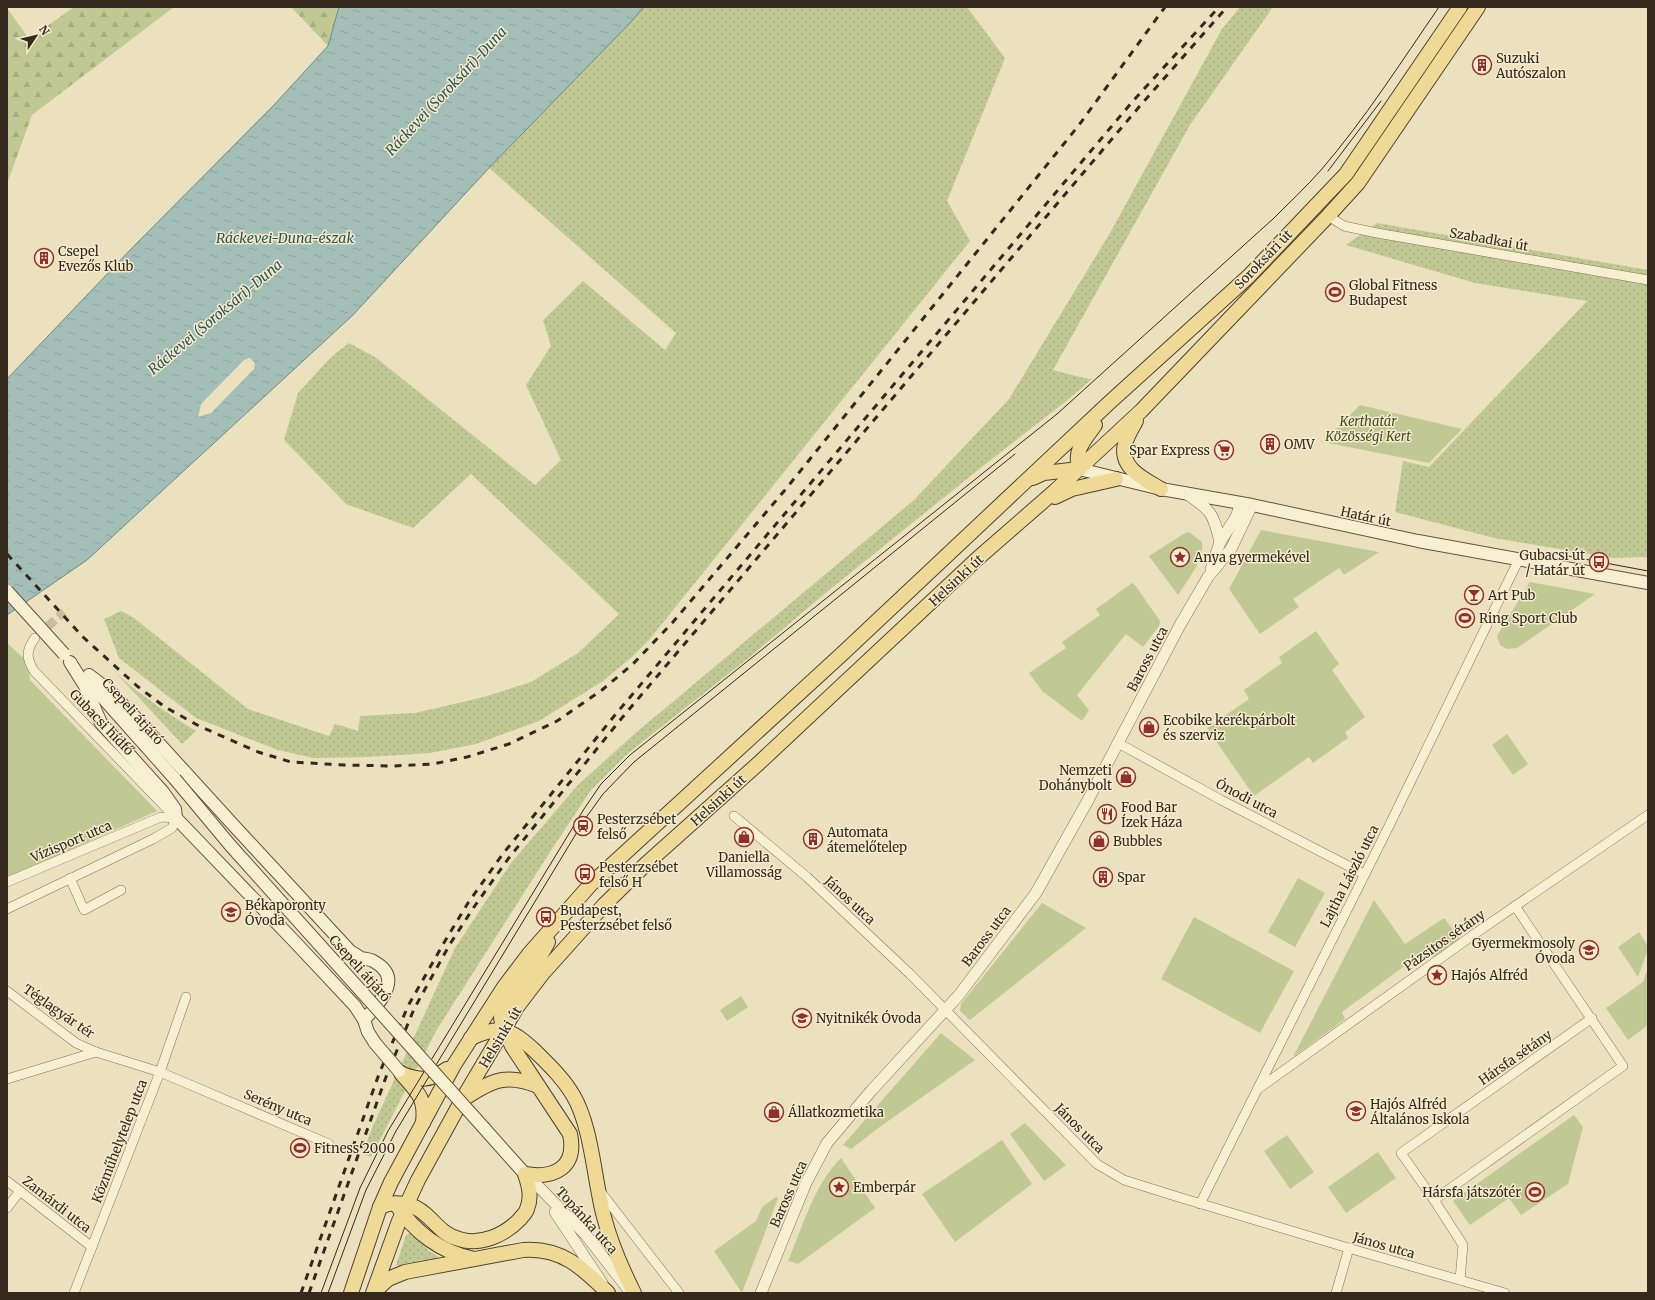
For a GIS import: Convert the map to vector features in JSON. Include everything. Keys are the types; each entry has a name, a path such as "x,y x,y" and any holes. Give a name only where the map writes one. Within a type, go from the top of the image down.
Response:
{"main road":[{"name":"Soroksári út","path":"1030,479 1110,402 1249,276 1346,174 1460,7"},
{"name":"Soroksári út","path":"1079,469 1141,411 1358,183 1478,7"},
{"path":"1030,479 1044,473 1079,469 1077,459 1079,449 1110,402"},
{"path":"1141,411 1125,442 1125,459 1128,465 1137,474 1161,489"},
{"name":"Határ út","path":"1079,469 1161,489 1246,504 1403,538 1648,583"},
{"name":"Helsinki út","path":"374,1293 402,1207 462,1100 505,1030 517,1007 543,973 604,905 759,763 977,559 1079,469"},
{"name":"Helsinki út","path":"351,1293 380,1207 391,1182 454,1065 508,982 529,954 591,884 1030,479"},
{"path":"1038,505 1072,489 1116,479"},
{"path":"7,591 67,658 85,686 101,722 163,792 176,809 176,818 355,1006 364,1020 368,1032 375,1043 422,1099 424,1109 422,1125"},
{"name":"Csepeli átjáró","path":"67,658 109,690 134,716 175,779"},
{"name":"Csepeli átjáró","path":"67,658 175,779 230,845 525,1174"},
{"path":"134,716 350,951 360,957 372,960 382,967 388,977 388,989 364,1020"},
{"path":"380,1207 387,1203 424,1213 448,1235 458,1239 468,1241 496,1237 505,1232 526,1212 530,1199 529,1187 525,1174 546,1175 559,1170 567,1164 572,1146 570,1134 512,1046 501,1017 502,1009 538,960 568,909"},
{"path":"517,1007 516,1018 518,1027 525,1042"},
{"path":"471,1038 486,1031 505,1030 525,1042 557,1072 573,1095 583,1119 611,1242 634,1293"},
{"path":"401,1073 426,1080 438,1075 454,1065"},
{"path":"462,1100 490,1084 509,1079 524,1080 538,1086"},
{"path":"418,1180 424,1213"},
{"path":"391,1182 402,1207 428,1238 442,1248 458,1255 475,1259"},
{"path":"374,1293 388,1279 404,1272 523,1250 536,1249 552,1252 565,1257 580,1267 608,1293"}],"street":[{"name":"Szabadkai út","path":"1328,216 1344,226 1377,233 1648,280"},
{"path":"1185,493 1206,506 1216,525 1220,542"},
{"name":"Baross utca","path":"1208,577 1220,542 1246,504"},
{"name":"Baross utca","path":"764,1292 806,1183 827,1143 871,1091 958,995 1036,893 1180,626 1208,577 1231,549 1246,504"},
{"name":"Lajtha László utca","path":"1200,1204 1519,559"},
{"name":"Gubacsi hídfő","path":"35,638 29,645 28,651 28,662 34,671 176,818"},
{"name":"Ónodi utca","path":"1118,743 1221,800 1364,874"},
{"name":"Pázsitos sétány","path":"1257,1090 1473,935 1648,815"},
{"name":"János utca","path":"734,816 807,877 910,974 1097,1164 1124,1180 1200,1204 1505,1293"},
{"name":"Vízisport utca","path":"7,882 161,817 176,818"},
{"path":"7,909 153,839 172,828 176,818"},
{"path":"146,824 153,839"},
{"path":"70,878 84,910 121,890"},
{"path":"1434,1200 1623,1066 1515,906"},
{"name":"Téglagyár tér","path":"7,991 76,1043 96,1052 160,1072 216,1096"},
{"name":"Közműhelytelep utca","path":"74,1293 160,1072 186,997"},
{"name":"Hársfa sétány","path":"1460,1280 1463,1245 1401,1153 1592,1018"},
{"name":"Téglagyár tér","path":"7,1079 96,1052"},
{"name":"Serény utca","path":"216,1096 329,1144"},
{"name":"Topánka utca","path":"525,1174 586,1235 631,1293"},
{"name":"Zamárdi utca","path":"7,1181 92,1247"},
{"name":"Topánka utca","path":"536,1186 576,1241 608,1293"},
{"name":"Topánka utca","path":"598,1188 679,1293"},
{"path":"7,1208 20,1191"},
{"path":"1336,1293 1349,1248"}],"green space":[{"path":"74,7 174,7 32,115 7,184 7,8 29,39"},
{"path":"291,7 339,7 328,46"},
{"path":"644,7 967,7 1005,58 947,201 970,241 649,640 632,657 603,681 539,721 476,744 430,753 369,757 313,758 278,750 196,718 119,658 104,619 121,611 134,618 248,709 329,736 335,724 358,731 360,716 415,713 484,697 531,682 578,653 619,614 471,474 413,528 346,504 284,440 298,393 331,357 349,343 375,357 535,485 561,460 526,385 551,346 543,320 583,281 665,350 676,333 489,168"},
{"path":"1240,7 1273,7 1190,125 1053,370 1092,379 828,591 751,656 627,754 591,790 436,1031 371,1157 362,1154 372,1128 455,948 511,863 577,786 632,736 914,500 1009,399 1110,233 1222,29"},
{"path":"1377,223 1648,270 1648,557 1613,558 1494,538 1395,512 1403,461 1429,467 1587,301 1475,283 1346,245"},
{"name":"Kerthatár Közösségi Kert","path":"1360,405 1462,429 1429,463 1323,442"},
{"path":"1261,530 1379,552 1344,575 1339,568 1293,599 1299,607 1260,634 1229,589"},
{"path":"1189,532 1202,542 1201,555 1194,570 1178,595 1149,556 1185,533"},
{"path":"1530,582 1595,594 1517,648 1507,649 1500,645 1497,636"},
{"path":"1132,583 1135,585 1160,621 1159,626 1143,647 1126,634 1077,695 1089,710 1082,721 1042,691 1029,673 1066,648 1062,642 1100,615 1096,609"},
{"path":"1316,631 1339,664 1332,670 1365,717 1345,732 1348,738 1313,763 1309,757 1254,796 1207,728 1249,699 1244,690 1282,663 1279,657"},
{"path":"7,643 28,662 30,680 157,811 7,878"},
{"path":"115,672 154,703 196,731 182,744"},
{"path":"1507,734 1528,764 1513,775 1492,745"},
{"path":"1298,878 1325,893 1295,947 1268,932"},
{"path":"1374,900 1405,944 1444,918 1460,939 1433,958 1431,954 1413,967 1410,962 1342,1012 1345,1019 1293,1057"},
{"path":"1042,903 1086,928 970,1020 960,1011 961,1004"},
{"path":"1194,917 1294,971 1260,1033 1161,979"},
{"path":"1639,932 1648,946 1648,949 1638,977 1618,947"},
{"path":"1648,968 1648,1025 1628,1040 1606,1008 1643,982"},
{"path":"741,996 748,1007 727,1021 720,1010"},
{"path":"941,1033 975,1060 851,1149 843,1145"},
{"path":"1574,1115 1583,1127 1568,1184 1521,1215 1509,1198 1470,1225 1453,1201"},
{"path":"1025,1123 1066,1165 1044,1181 1010,1134"},
{"path":"1287,1135 1314,1172 1290,1189 1264,1151"},
{"path":"1002,1140 1032,1184 955,1242 922,1194"},
{"path":"1378,1152 1396,1178 1346,1213 1328,1187"},
{"path":"841,1158 875,1208 798,1264 788,1261 816,1193 832,1168"},
{"path":"776,1197 778,1198 742,1293 714,1251 756,1221 762,1207"},
{"path":"411,1233 428,1250 439,1257 438,1261 399,1266 396,1265 406,1235"}],"water":[{"name":"Ráckevei-Duna-észak","path":"339,7 644,7 489,168 353,315 87,560 7,615 7,379 131,249 273,106 328,46"}],"pier":[{"path":"250,358 255,363 254,369 211,413 198,417 201,404 244,360"}],"tunnel":[{"path":"38,635 64,612"}],"tram line":[{"path":"321,1293 360,1188 388,1131 584,809 601,784 630,755 1057,414 1274,218 1315,176 1353,131 1439,7"},
{"path":"1328,171 1381,101"},
{"path":"328,1293 366,1190 396,1131 585,819 603,794 634,762 1015,454"},
{"path":"1648,494 1648,515"},
{"path":"1547,552 1648,571"}],"railway":[{"path":"7,554 83,637 137,686 165,707 199,726 258,752 291,762 393,766 433,764 467,757 509,744 557,721 602,690 633,664 673,622 785,490 1079,125 1165,7"},
{"path":"301,1293 379,1074 408,1006 468,903 502,855 615,715 1133,101 1219,7"},
{"path":"309,1293 386,1077 414,1009 450,944 508,859 621,719 1139,107 1227,7"}],"place":[{"name":"Suzuki Autószalon","path":"1482,65"},
{"name":"Csepel Evezős Klub","path":"44,258"},
{"name":"Global Fitness Budapest","path":"1335,292"},
{"name":"OMV","path":"1270,444"},
{"name":"Spar Express","path":"1224,450"},
{"name":"Anya gyermekével","path":"1180,557"},
{"name":"Gubacsi út / Határ út","path":"1599,562"},
{"name":"Art Pub","path":"1474,595"},
{"name":"Ring Sport Club","path":"1465,618"},
{"name":"Ecobike kerékpárbolt és szerviz","path":"1149,727"},
{"name":"Nemzeti Dohánybolt","path":"1126,777"},
{"name":"Food Bar Ízek Háza","path":"1107,814"},
{"name":"Pesterzsébet felső","path":"583,826"},
{"name":"Daniella Villamosság","path":"744,837"},
{"name":"Automata átemelőtelep","path":"813,839"},
{"name":"Bubbles","path":"1099,841"},
{"name":"Pesterzsébet felső H","path":"585,874"},
{"name":"Spar","path":"1103,877"},
{"name":"Békaporonty Óvoda","path":"231,912"},
{"name":"Budapest, Pesterzsébet felső","path":"546,917"},
{"name":"Gyermekmosoly Óvoda","path":"1589,950"},
{"name":"Hajós Alfréd","path":"1437,975"},
{"name":"Nyitnikék Óvoda","path":"802,1018"},
{"name":"Hajós Alfréd Általános Iskola","path":"1356,1111"},
{"name":"Állatkozmetika","path":"774,1112"},
{"name":"Fitness 2000","path":"300,1148"},
{"name":"Emberpár","path":"839,1187"},
{"name":"Hársfa játszótér","path":"1535,1192"}],"water label":[{"name":"Ráckevei (Soroksári)-Duna","path":"446,91"},
{"name":"Ráckevei (Soroksári)-Duna","path":"215,317"}]}
